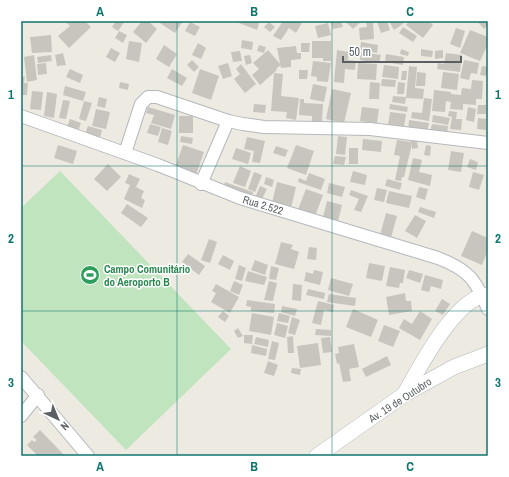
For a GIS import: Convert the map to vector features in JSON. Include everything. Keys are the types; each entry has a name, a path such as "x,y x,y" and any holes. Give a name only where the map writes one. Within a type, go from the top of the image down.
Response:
{"street":[{"path":"125,153 141,104 148,97 157,97 228,122 264,127 370,129 488,143"},
{"name":"Rua 2.522","path":"21,116 125,153 240,198 438,258 457,266 470,275 485,295 488,310"},
{"path":"201,184 228,122"},
{"path":"405,394 429,350 459,310 485,295"},
{"name":"Av. 19 de Outubro","path":"317,456 405,394 454,367 488,354"},
{"path":"21,377 38,395 88,456"},
{"path":"21,416 38,395"}],"green space":[{"name":"Campo Comunitário do Aeroporto B","path":"60,171 231,349 126,450 21,341 21,208"}],"building":[{"path":"65,21 85,21 91,27 69,48 58,36 70,26"},
{"path":"116,21 125,21 118,31 112,27"},
{"path":"142,21 148,21 157,29 146,43 133,32"},
{"path":"157,21 183,21 175,33"},
{"path":"234,21 257,21 259,23 257,30"},
{"path":"283,21 303,21 296,33 289,28 281,40 273,36"},
{"path":"331,21 341,21 343,27 333,29"},
{"path":"345,21 362,21 353,29"},
{"path":"373,21 374,39 360,40 359,28 367,27 366,22"},
{"path":"387,21 390,30 381,33 377,22"},
{"path":"389,21 402,21 403,24 394,30"},
{"path":"409,21 429,21 433,25 423,38 406,25"},
{"path":"477,21 488,21 488,25 484,29"},
{"path":"190,22 200,27 195,36 185,31"},
{"path":"269,22 275,27 270,32 264,27"},
{"path":"328,23 331,35 318,38 315,26"},
{"path":"403,27 417,36 413,42 399,33"},
{"path":"456,28 465,31 460,48 450,44"},
{"path":"470,30 488,37 488,44 480,61 460,53"},
{"path":"119,31 127,35 123,43 115,38"},
{"path":"51,35 52,52 32,53 30,37"},
{"path":"242,40 253,42 252,50 241,48"},
{"path":"129,41 142,43 139,62 126,59"},
{"path":"312,41 331,41 331,61 323,61 323,58 312,58"},
{"path":"361,42 378,45 377,53 360,50"},
{"path":"198,43 206,48 201,59 192,55"},
{"path":"301,43 310,43 309,52 301,52"},
{"path":"164,45 177,54 169,67 156,59"},
{"path":"259,45 266,47 264,53 257,51"},
{"path":"296,46 297,53 301,53 301,59 291,60 291,67 281,68 277,48"},
{"path":"111,48 120,53 115,62 106,57"},
{"path":"401,49 409,52 408,56 400,54"},
{"path":"421,49 433,51 432,57 421,56"},
{"path":"268,50 281,65 260,85 252,75 259,69 253,63"},
{"path":"337,50 349,52 348,60 356,61 355,70 345,69 344,83 334,82"},
{"path":"443,50 443,58 435,59 435,51"},
{"path":"240,51 242,61 233,62 231,52"},
{"path":"361,52 381,55 379,63 360,60"},
{"path":"63,53 66,65 57,66 55,55"},
{"path":"446,53 462,55 460,72 437,69 438,63 444,64"},
{"path":"386,54 404,57 403,65 385,62"},
{"path":"34,55 37,80 27,82 24,57"},
{"path":"51,55 52,61 38,63 37,57"},
{"path":"250,55 252,63 246,65 244,56"},
{"path":"192,60 199,67 194,72 187,65"},
{"path":"464,60 479,63 477,74 471,73 469,80 460,78"},
{"path":"313,61 331,63 328,82 317,81 317,77 311,76"},
{"path":"46,63 47,74 38,75 37,64"},
{"path":"228,63 232,76 223,79 218,66"},
{"path":"358,63 377,64 376,80 357,79"},
{"path":"241,64 256,84 245,93 234,79 240,74 236,69"},
{"path":"384,65 399,67 398,79 382,77"},
{"path":"409,66 417,67 415,88 424,89 423,99 406,98"},
{"path":"482,66 488,67 486,76 480,75"},
{"path":"70,69 83,75 80,83 66,77"},
{"path":"172,69 187,78 182,86 167,78"},
{"path":"200,69 219,76 211,100 192,93"},
{"path":"299,70 308,70 307,79 299,79"},
{"path":"402,71 407,71 406,80 401,80"},
{"path":"417,72 426,73 425,86 416,86"},
{"path":"443,72 459,74 457,90 441,88"},
{"path":"274,73 283,74 281,96 299,98 296,120 286,118 287,112 271,111"},
{"path":"21,76 25,77 24,83 28,83 27,95 21,95"},
{"path":"382,79 396,80 395,87 381,86"},
{"path":"472,80 483,81 482,99 476,99 476,105 463,104 463,110 450,109 451,102 446,101 445,112 432,111 434,90 451,92 451,94 461,95 462,88 471,89"},
{"path":"120,82 129,84 128,90 119,88"},
{"path":"370,82 380,83 379,99 369,99"},
{"path":"398,82 405,83 404,94 397,94"},
{"path":"313,84 327,87 324,102 310,99"},
{"path":"65,86 86,92 83,101 63,95"},
{"path":"332,89 351,93 344,123 326,119"},
{"path":"32,91 43,92 41,110 30,109"},
{"path":"47,92 57,94 54,118 44,116"},
{"path":"393,96 406,97 405,104 392,102"},
{"path":"99,97 107,99 105,108 97,106"},
{"path":"424,98 432,99 429,121 411,118 412,112 422,113"},
{"path":"300,99 304,99 304,103 323,104 322,121 312,121 312,116 299,115"},
{"path":"63,100 70,101 66,119 59,118"},
{"path":"84,101 92,103 86,121 79,119"},
{"path":"254,104 266,105 265,113 253,112"},
{"path":"390,104 408,107 407,112 389,109"},
{"path":"478,105 486,105 486,114 477,114"},
{"path":"148,107 175,115 171,129 151,123 154,115 146,113"},
{"path":"362,107 379,109 377,123 360,121"},
{"path":"468,107 476,109 474,122 466,120"},
{"path":"96,109 110,112 106,129 92,126"},
{"path":"449,111 457,112 456,119 462,119 461,130 450,129 452,117 448,116"},
{"path":"390,112 406,114 404,127 388,125"},
{"path":"433,115 450,118 448,125 432,122"},
{"path":"179,116 193,116 193,133 179,133"},
{"path":"478,118 486,119 486,130 477,129"},
{"path":"70,119 81,123 78,131 67,127"},
{"path":"409,120 429,123 427,133 408,130"},
{"path":"150,124 161,127 158,136 147,133"},
{"path":"432,124 448,126 447,134 430,132"},
{"path":"88,126 102,130 100,138 85,134"},
{"path":"162,128 172,131 168,145 158,142"},
{"path":"181,136 193,138 192,144 180,142"},
{"path":"338,136 347,137 345,155 336,154"},
{"path":"247,137 265,141 260,163 252,162 254,151 244,149"},
{"path":"363,139 382,141 381,152 362,150"},
{"path":"397,140 411,142 411,140 417,140 418,148 412,149 412,144 404,177 402,177 401,181 395,180 400,156 394,155"},
{"path":"58,145 77,151 73,164 54,158"},
{"path":"183,145 204,152 196,175 175,168"},
{"path":"296,145 314,151 306,175 287,168"},
{"path":"426,145 431,146 430,156 424,155"},
{"path":"276,146 288,150 285,157 273,153"},
{"path":"236,148 251,153 248,164 232,159"},
{"path":"349,148 358,148 358,164 349,164"},
{"path":"451,151 464,153 461,172 448,170"},
{"path":"335,156 346,157 344,165 333,164"},
{"path":"413,158 422,160 419,172 432,175 430,186 408,180"},
{"path":"470,159 478,162 476,170 467,167"},
{"path":"108,164 121,177 107,191 94,179"},
{"path":"240,166 251,171 245,187 233,183"},
{"path":"353,171 367,175 365,185 350,182"},
{"path":"254,172 262,175 255,192 248,189"},
{"path":"473,172 484,175 479,190 469,187"},
{"path":"309,173 325,179 321,190 298,182 299,178 306,181"},
{"path":"129,174 140,179 136,187 144,191 141,198 145,200 142,208 124,199 130,185 125,183"},
{"path":"266,177 274,180 272,187 264,184"},
{"path":"387,179 402,183 400,190 385,186"},
{"path":"225,182 253,192 251,198 223,188"},
{"path":"277,182 296,187 291,208 272,203"},
{"path":"329,183 345,187 342,197 327,193"},
{"path":"260,186 267,189 261,201 255,198"},
{"path":"419,187 428,189 425,200 416,197"},
{"path":"377,188 387,190 384,202 374,200"},
{"path":"306,189 323,195 314,219 297,212"},
{"path":"351,190 368,196 361,212 354,210 359,199 349,195"},
{"path":"389,191 412,196 409,208 386,203"},
{"path":"327,201 342,205 338,221 323,217"},
{"path":"127,204 148,218 141,227 121,213"},
{"path":"420,207 436,212 434,218 418,212"},
{"path":"386,213 397,216 391,238 380,235"},
{"path":"415,215 426,221 417,238 405,231"},
{"path":"472,231 488,238 488,250 482,265 461,256"},
{"path":"209,239 217,242 210,263 201,260"},
{"path":"281,242 293,245 291,249 299,252 294,269 275,264"},
{"path":"309,247 317,248 316,260 307,259"},
{"path":"188,254 205,266 199,275 182,262"},
{"path":"223,255 234,261 230,270 218,264"},
{"path":"255,260 268,265 265,275 251,270"},
{"path":"369,263 385,266 382,281 366,278"},
{"path":"239,265 246,268 242,281 235,279"},
{"path":"271,266 279,268 276,280 269,279"},
{"path":"390,267 405,270 403,283 400,283 399,288 386,286"},
{"path":"314,270 323,272 320,285 304,281 306,272 313,274"},
{"path":"409,270 423,274 420,283 406,278"},
{"path":"248,271 267,277 264,285 245,281"},
{"path":"425,275 443,280 441,289 431,286 429,292 421,290"},
{"path":"331,278 353,284 349,296 328,290"},
{"path":"234,281 243,285 239,295 230,291"},
{"path":"269,281 277,283 273,301 264,300"},
{"path":"216,284 239,297 230,313 211,302 216,293 212,291"},
{"path":"293,284 302,285 301,301 292,300"},
{"path":"308,289 325,293 324,299 306,295"},
{"path":"405,293 406,301 411,301 412,311 389,315 386,297"},
{"path":"329,294 356,298 355,306 327,302"},
{"path":"442,299 450,304 443,315 435,311"},
{"path":"247,300 275,304 274,313 251,311 251,307 246,306"},
{"path":"318,301 334,305 333,312 324,310 321,325 312,323"},
{"path":"282,306 297,309 295,316 281,312"},
{"path":"353,309 378,320 371,337 346,327"},
{"path":"223,311 229,316 225,322 218,317"},
{"path":"420,311 432,319 420,340 399,328 404,319 412,324"},
{"path":"252,313 274,317 271,335 249,331"},
{"path":"279,313 290,316 288,323 277,321"},
{"path":"292,317 300,320 295,335 288,333"},
{"path":"277,323 288,326 285,338 274,335"},
{"path":"384,325 400,331 393,347 378,341"},
{"path":"238,328 243,336 238,338 234,331"},
{"path":"316,329 331,330 331,336 315,335"},
{"path":"244,335 253,335 252,344 244,343"},
{"path":"293,336 294,353 288,353 287,337"},
{"path":"256,337 269,340 268,347 254,344"},
{"path":"330,337 332,352 323,353 321,338"},
{"path":"272,341 279,343 275,360 268,359"},
{"path":"318,343 321,365 300,368 297,346"},
{"path":"354,344 359,367 349,369 351,381 343,382 339,363 337,364 335,354 339,353 338,347"},
{"path":"252,345 267,349 266,356 251,353"},
{"path":"387,356 391,365 366,377 362,369"},
{"path":"268,361 278,365 274,376 264,373"},
{"path":"292,368 301,369 300,375 291,373"},
{"path":"40,430 65,456 38,456 27,445 32,440 34,442 37,440 33,437"}],"place":[{"name":"Campo Comunitário do Aeroporto B","path":"90,275"}]}
